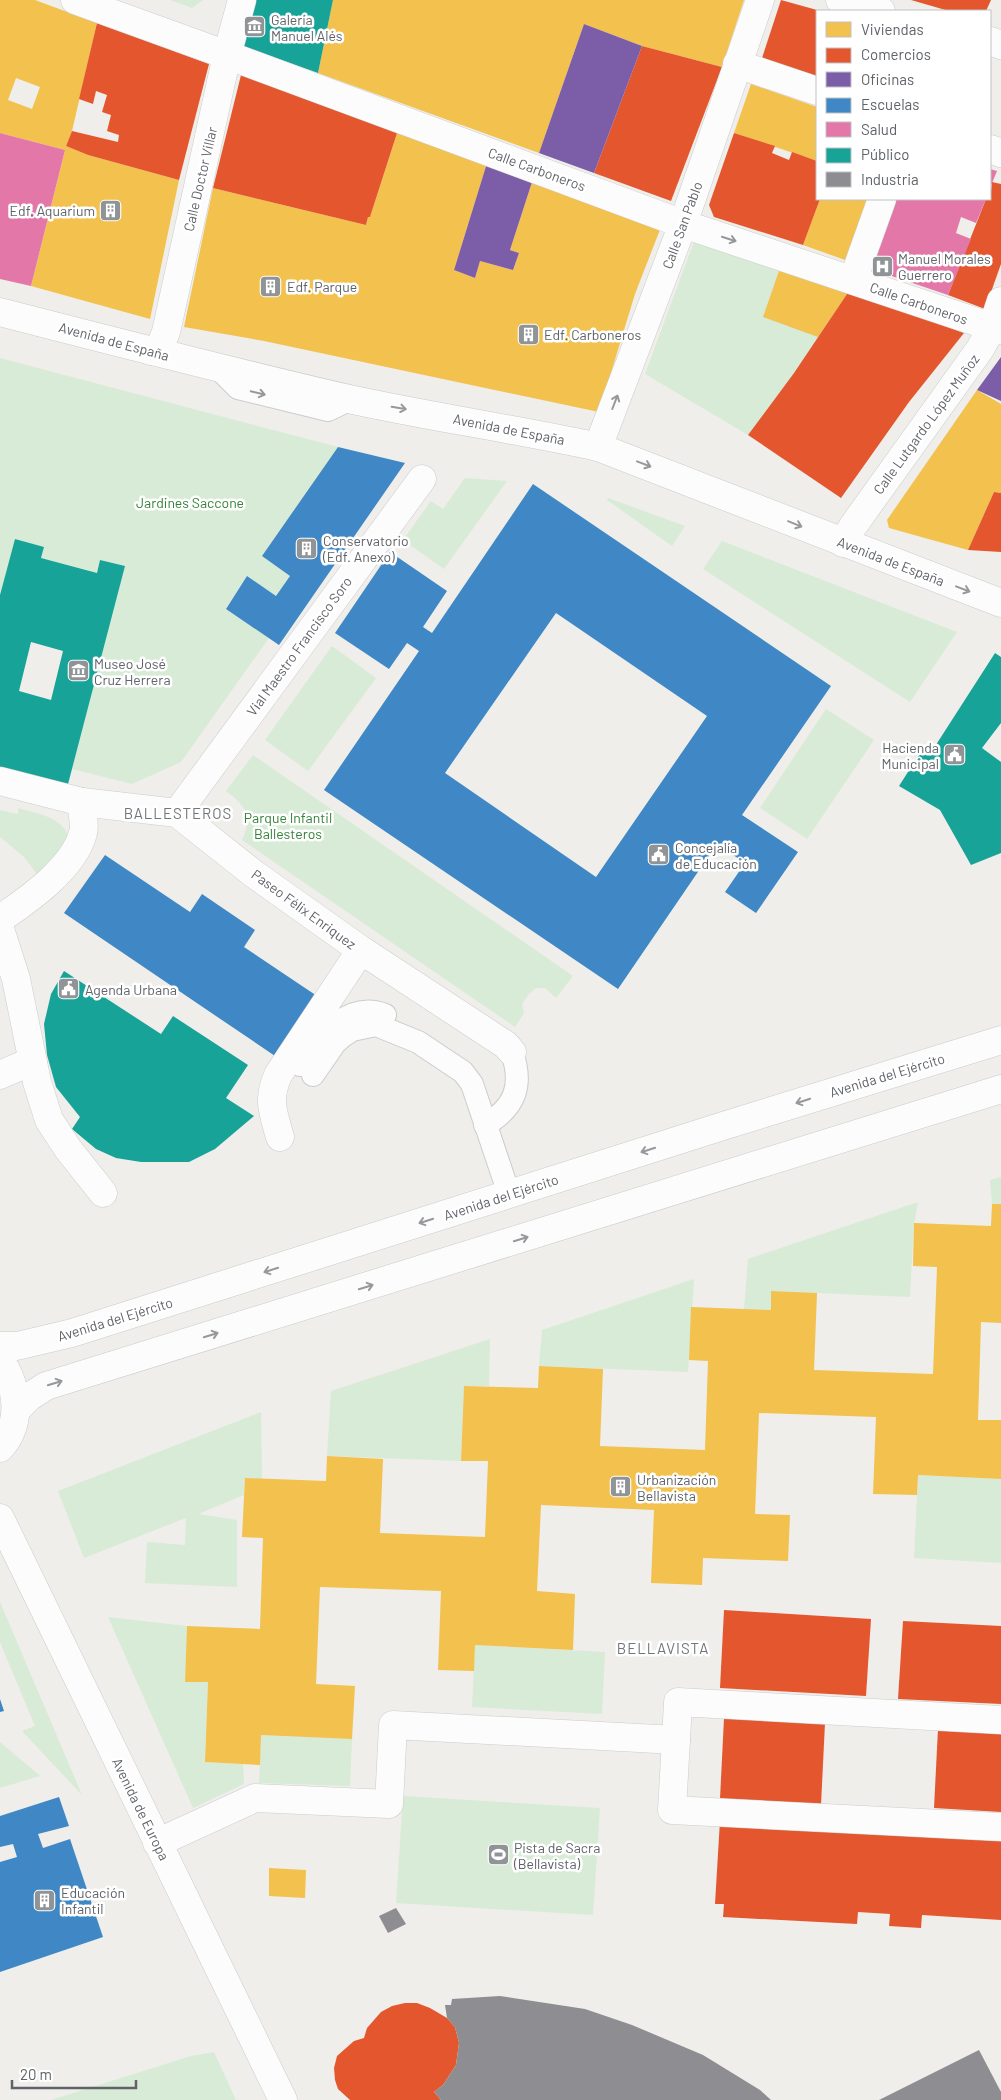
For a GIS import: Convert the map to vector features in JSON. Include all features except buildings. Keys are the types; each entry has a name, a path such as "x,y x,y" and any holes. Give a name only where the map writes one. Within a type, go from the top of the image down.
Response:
{"street":[{"name":"Calle Carboneros","path":"75,0 683,224 996,329"},
{"name":"Calle Doctor Villar","path":"151,351 159,349 166,332 227,55 242,0"},
{"name":"Calle San Pablo","path":"598,448 683,224 760,0"},
{"path":"840,0 877,10"},
{"path":"737,64 816,91"},
{"path":"853,280 882,200"},
{"name":"Calle Lutgardo López Muñoz","path":"843,543 849,531 996,329 1001,301"},
{"name":"Avenida de España","path":"0,312 218,368 351,399 548,436 598,448 639,462 1001,603"},
{"name":"Vial Maestro Francisco Soro","path":"177,813 422,479"},
{"path":"0,781 82,802 177,813"},
{"path":"0,919 47,884 66,862 80,842 84,831 81,813 82,802"},
{"name":"Paseo Félix Enriquez","path":"177,813 254,874 361,950 506,1045 512,1052"},
{"path":"0,929 16,979 32,1061 49,1120 68,1149 103,1193"},
{"path":"280,1137 272,1107 272,1089 278,1075 361,950"},
{"name":"Avenida del Ejército","path":"0,1346 17,1346 72,1333 1001,1040"},
{"path":"0,1075 32,1061"},
{"path":"16,1410 29,1397 46,1386 1001,1089"},
{"path":"0,1360 9,1373 15,1391 16,1410 12,1429 1,1449"},
{"name":"Avenida de Europa","path":"0,1518 283,2100"},
{"path":"1001,1720 678,1702 672,1810 1001,1827"},
{"path":"157,1843 255,1798 389,1804 393,1725 676,1740"}],"lane":[{"path":"307,1070 330,1030 346,1017 360,1012 378,1012 388,1016 409,1030 418,1042 463,1072 472,1084 509,1194"},
{"name":"Paseo Félix Enriquez","path":"485,1124 501,1116 512,1099 518,1071 512,1052"}],"green space":[{"path":"170,0 203,0 192,8"},
{"path":"695,239 849,291 794,373 748,435 645,374"},
{"name":"Jardines Saccone","path":"0,358 338,447 262,556 290,576 276,596 247,576 226,608 269,638 181,762 132,784 72,769 124,566 100,560 97,573 41,558 44,547 15,539 0,595"},
{"path":"465,478 507,481 444,569 403,540 431,501 443,509"},
{"path":"608,498 685,526 672,546 607,500"},
{"path":"722,541 957,632 910,702 703,569"},
{"path":"332,646 376,678 308,771 265,740"},
{"path":"826,709 874,740 807,839 760,808"},
{"name":"Parque Infantil Ballesteros","path":"253,755 573,976 556,998 545,988 536,988 528,995 522,1004 524,1013 515,1027 242,840 247,824 246,812 226,791"},
{"path":"18,808 51,818 63,827 71,843 37,874 24,857 0,837 0,810 18,814"},
{"path":"1001,1177 1001,1204 992,1204 990,1180"},
{"path":"918,1202 914,1223 910,1297 772,1291 771,1310 744,1309 748,1259"},
{"path":"694,1279 688,1372 539,1366 542,1330"},
{"path":"490,1339 489,1386 464,1386 461,1461 327,1456 331,1391"},
{"path":"261,1412 262,1479 245,1478 244,1495 198,1514 237,1520 237,1587 145,1583 147,1542 185,1545 186,1518 84,1558 58,1491"},
{"path":"918,1475 1001,1479 1001,1563 914,1558"},
{"path":"0,1602 82,1795 22,1731 35,1726 0,1642"},
{"path":"108,1617 187,1626 185,1681 208,1682 205,1762 243,1764 244,1784 193,1808"},
{"path":"475,1645 605,1652 602,1714 472,1707"},
{"path":"261,1735 352,1739 350,1786 259,1783"},
{"path":"0,1742 40,1776 0,1788"},
{"name":"Pista de Sacra (Bellavista)","path":"403,1796 600,1808 593,1915 396,1903"},
{"path":"214,2052 236,2100 51,2100 191,2056"}],"place":[{"name":"Galería Manuel Alés","path":"255,27"},
{"name":"Edf. Aquarium","path":"111,210"},
{"name":"Manuel Morales Guerrero","path":"882,266"},
{"name":"Edf. Parque","path":"271,286"},
{"name":"Edf. Carboneros","path":"528,334"},
{"name":"Conservatorio (Edf. Anexo)","path":"307,548"},
{"name":"Museo José Cruz Herrera","path":"78,671"},
{"name":"Hacienda Municipal","path":"955,755"},
{"name":"Concejalía de Educación","path":"659,855"},
{"name":"Agenda Urbana","path":"69,989"},
{"name":"Urbanización Bellavista","path":"621,1487"},
{"name":"Pista de Sacra (Bellavista)","path":"498,1855"},
{"name":"Educación Infantil","path":"45,1900"}],"district":[{"name":"BALLESTEROS","path":"178,813"},
{"name":"BELLAVISTA","path":"663,1648"}]}
